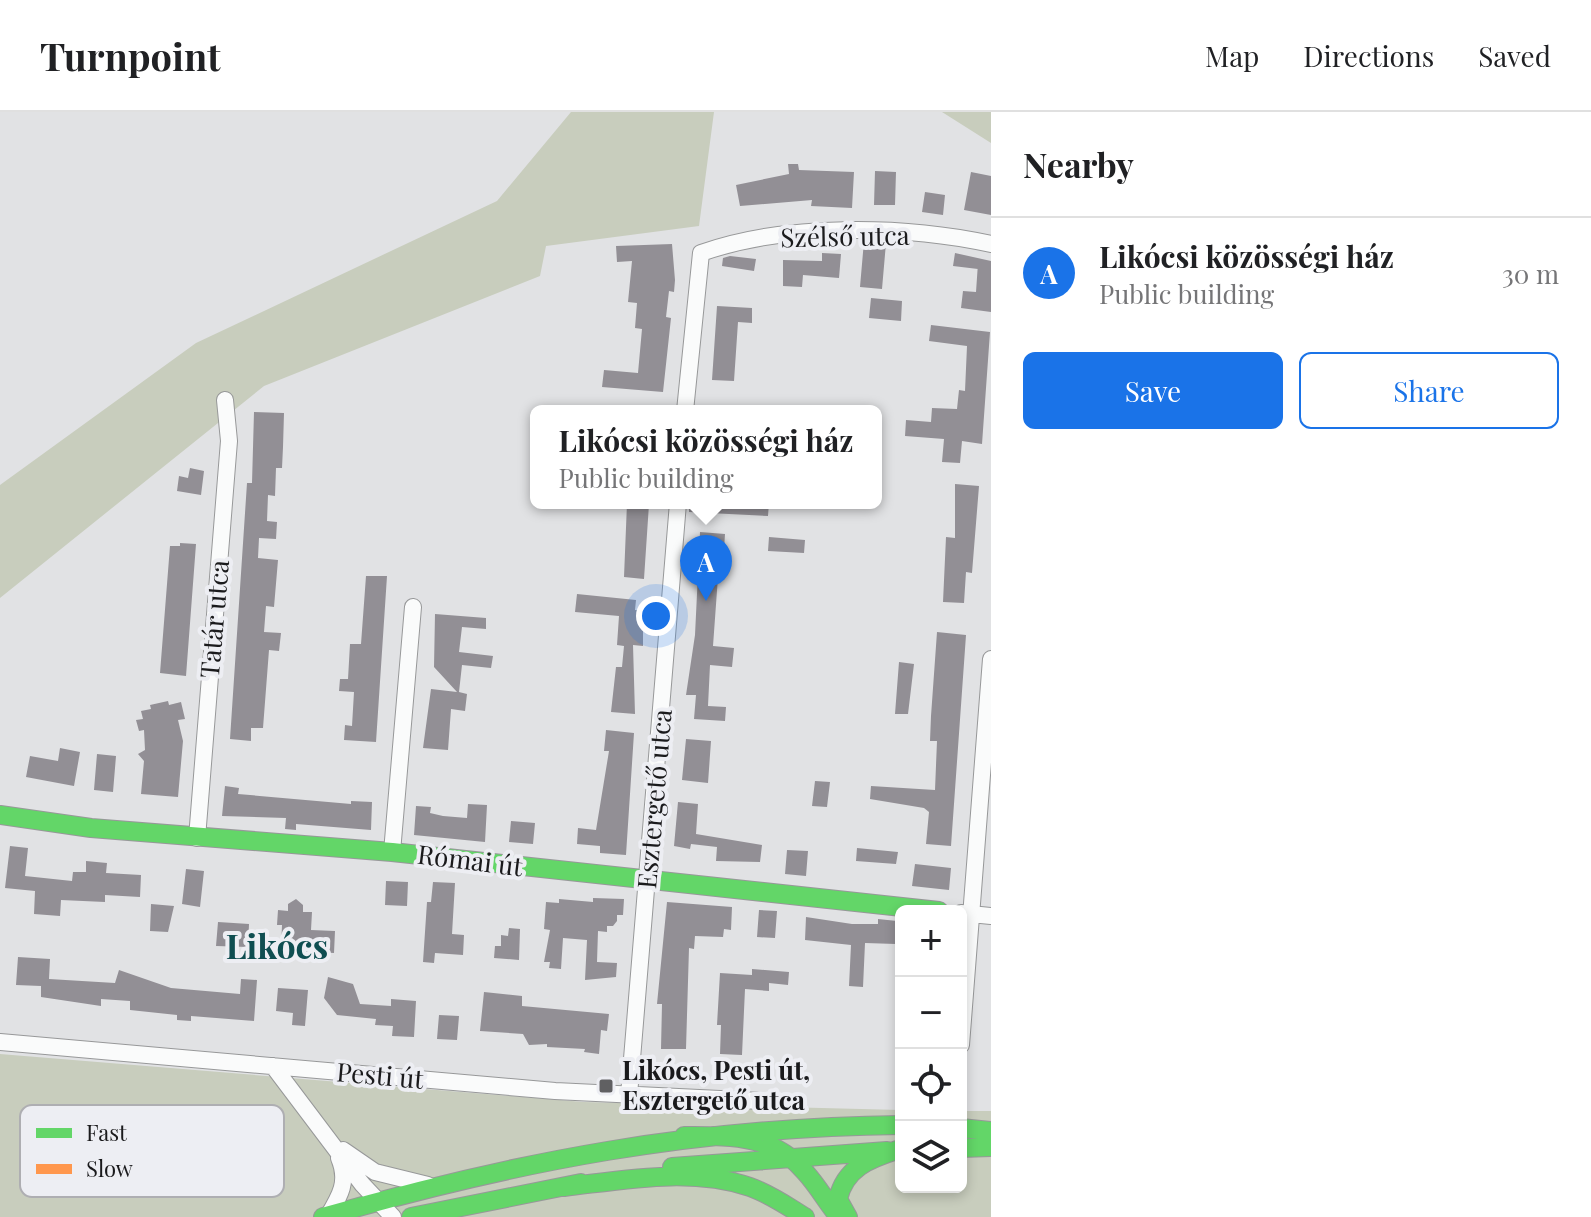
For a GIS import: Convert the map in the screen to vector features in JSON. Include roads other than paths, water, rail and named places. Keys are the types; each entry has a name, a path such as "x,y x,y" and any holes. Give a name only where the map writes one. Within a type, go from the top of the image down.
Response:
{"main road":[{"name":"Római út","path":"0,815 197,838 392,852 895,907"},
{"path":"325,1216 536,1160 625,1143 813,1124 895,1125"},
{"path":"967,1129 991,1131"},
{"path":"684,1136 764,1140 791,1155 839,1217"},
{"path":"967,1148 991,1147"},
{"path":"411,1217 666,1168 791,1155 895,1150"},
{"path":"848,1217 838,1199 842,1182 861,1162 895,1151"},
{"path":"564,1187 661,1178 724,1181 751,1188 805,1217"}],"street":[{"name":"Szélső utca","path":"686,405 701,253 725,244 853,231 991,244"},
{"name":"Tatár utca","path":"197,838 229,441 225,400"},
{"name":"Esztergető utca","path":"629,1095 678,509"},
{"path":"392,852 413,607"},
{"path":"967,905 991,659"},
{"path":"967,914 991,916"},
{"name":"Pesti út","path":"0,1042 541,1090 761,1101"},
{"path":"273,1066 393,1217"},
{"path":"330,1139 375,1172 436,1188"},
{"path":"325,1216 340,1196 345,1180 342,1163 330,1139"}],"place":[{"name":"Likócsi közösségi ház","path":"706,601"},
{"name":"Likócs, Pesti út, Esztergető utca","path":"606,1086"}],"district":[{"name":"Likócs","path":"277,947"}]}
